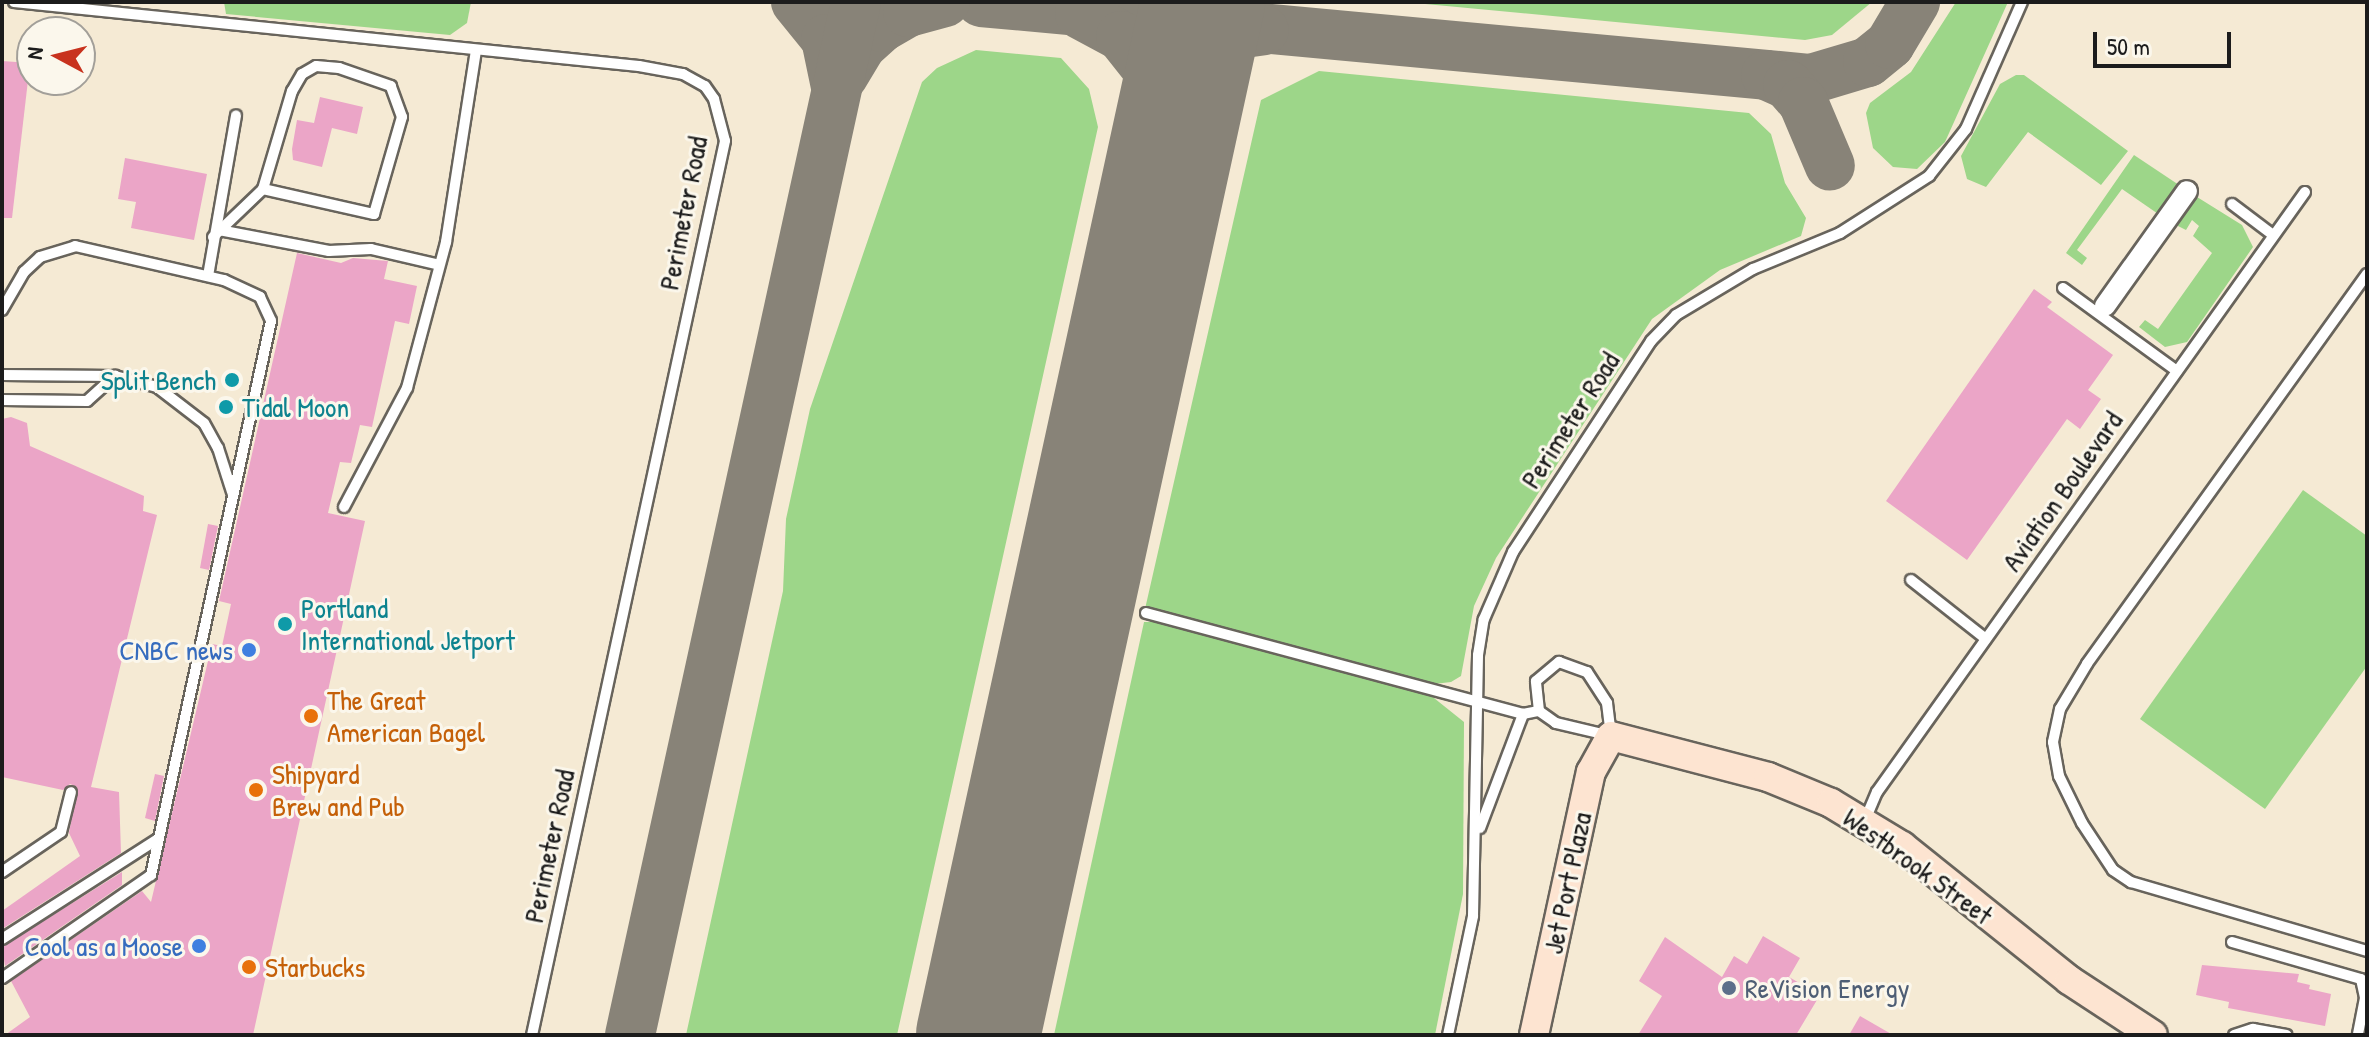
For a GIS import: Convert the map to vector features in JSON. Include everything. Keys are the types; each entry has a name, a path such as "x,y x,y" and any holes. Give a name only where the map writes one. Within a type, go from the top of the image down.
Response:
{"street":[{"path":"2105,306 2187,191"},
{"name":"Westbrook Street","path":"1611,736 1768,777 1864,822 2069,980 2153,1035"},
{"name":"Jet Port Plaza","path":"1534,1035 1591,772 1611,736"}],"lane":[{"name":"Perimeter Road","path":"14,2 683,74 705,86 714,99 725,141 532,1035"},
{"name":"Perimeter Road","path":"1448,1035 1473,916 1477,838 1476,698 1484,619 1498,581 1651,341 1697,300 1840,233 1929,176 1966,129 2022,2"},
{"path":"344,507 407,388 436,264 446,242 476,50"},
{"path":"216,234 263,189 292,91 302,74 316,66 339,68 391,86 402,117 374,214 263,189"},
{"path":"208,276 236,115"},
{"name":"Aviation Boulevard","path":"1864,822 1877,792 2305,192"},
{"path":"2232,204 2273,235"},
{"path":"216,234 329,251 371,249 436,264"},
{"path":"2,310 5,298 24,272 57,248 75,246 208,276 260,297 271,321 156,840 154,868 147,880 2,978"},
{"path":"2367,274 2087,664 2060,709 2053,742 2059,776 2082,823 2107,862 2131,882 2367,951"},
{"path":"2063,288 2177,371"},
{"path":"2,375 115,376 157,387 204,423 222,459 233,498"},
{"path":"2,400 87,401 115,376"},
{"path":"1911,580 1986,639"},
{"path":"1146,613 1476,698 1523,714 1539,711"},
{"path":"1559,662 1579,665 1607,703 1611,736 1556,723 1539,711 1534,691 1542,672 1559,662"},
{"path":"1477,838 1523,714"},
{"path":"2,872 61,832 71,792"},
{"path":"2,939 156,840"},
{"path":"2232,942 2361,979 2365,998 2358,1035"},
{"path":"2234,1035 2253,1029 2286,1035"}],"green space":[{"path":"224,2 471,2 467,23 450,35 226,14"},
{"path":"1404,2 1872,2 1832,35 1805,40"},
{"path":"1956,2 2008,2 1945,142 1917,169 1893,167 1873,148 1866,113 1870,103 1911,72"},
{"path":"976,50 1061,58 1089,89 1098,127 897,1035 686,1035 783,591 786,519 810,409 922,82 937,68"},
{"path":"1319,71 1749,113 1771,134 1785,183 1806,218 1801,236 1720,270 1652,319 1496,558 1474,606 1461,676 1451,682 1434,684 1145,609 1261,100"},
{"path":"2016,75 2024,75 2128,151 2101,185 2028,132 1986,187 1967,179 1961,156 2000,84"},
{"path":"2134,155 2185,189 2164,218 2122,189 2077,250 2087,258 2082,265 2066,253"},
{"path":"2189,192 2242,225 2253,247 2187,342 2165,347 2139,327 2145,320 2158,329 2212,253 2193,236 2199,226 2192,220 2186,230 2170,222"},
{"path":"2303,490 2367,536 2367,666 2265,809 2140,719"},
{"path":"1144,622 1162,622 1424,690 1464,722 1463,894 1435,1035 1054,1035"}],"building":[{"path":"2,61 16,62 16,96 26,96 12,218 2,218"},
{"path":"320,97 363,107 357,134 332,128 322,167 293,160 292,149 297,120 314,123"},
{"path":"125,158 207,174 194,240 131,228 136,202 118,199"},
{"name":"Portland International Jetport","path":"297,253 341,263 353,258 388,261 384,279 417,286 409,324 395,321 372,427 360,425 351,463 340,462 328,513 365,521 253,1035 5,1035 30,1017 11,981 142,891 151,902 212,644 222,646 231,604 219,601"},
{"path":"2034,289 2052,302 2047,307 2113,355 2088,390 2101,399 2080,429 2067,419 1967,560 1886,501"},
{"path":"11,417 27,423 30,446 144,496 143,511 157,515 91,787 119,792 121,853 2,929 2,911 80,856 69,833 77,787 70,784 63,790 2,777 2,419"},
{"path":"208,524 218,526 209,570 200,568"},
{"path":"155,774 164,776 155,821 145,818"},
{"path":"122,872 122,885 5,966 2,947"},
{"name":"ReVision Energy","path":"1763,936 1800,958 1789,977 1820,995 1796,1035 1638,1035 1662,996 1639,981 1665,937 1722,977 1734,956 1747,964"},
{"path":"2202,965 2299,974 2297,982 2310,985 2309,989 2331,994 2325,1026 2228,1008 2229,1002 2196,995"},
{"path":"1860,1016 1893,1035 1849,1035"}],"taxiway":[{"path":"796,2 826,39 836,87"},
{"path":"630,1035 856,2"},
{"path":"843,76 861,46 882,27 908,12 945,2"},
{"path":"981,2 1811,79 1868,62 1890,44 1915,2"},
{"path":"1080,14 1121,36 1152,75 1165,112 1167,164"},
{"path":"1181,105 1204,57 1237,34 1264,30"},
{"path":"1766,75 1788,85 1803,102 1830,166"}],"runway":[{"path":"978,1035 1203,2"}],"place":[{"name":"Split Bench","path":"232,380"},
{"name":"Tidal Moon","path":"226,407"},
{"name":"Portland International Jetport","path":"285,624"},
{"name":"CNBC news","path":"249,650"},
{"name":"The Great American Bagel","path":"311,716"},
{"name":"Shipyard Brew and Pub","path":"256,790"},
{"name":"Cool as a Moose","path":"199,946"},
{"name":"Starbucks","path":"249,967"},
{"name":"ReVision Energy","path":"1729,988"}]}
